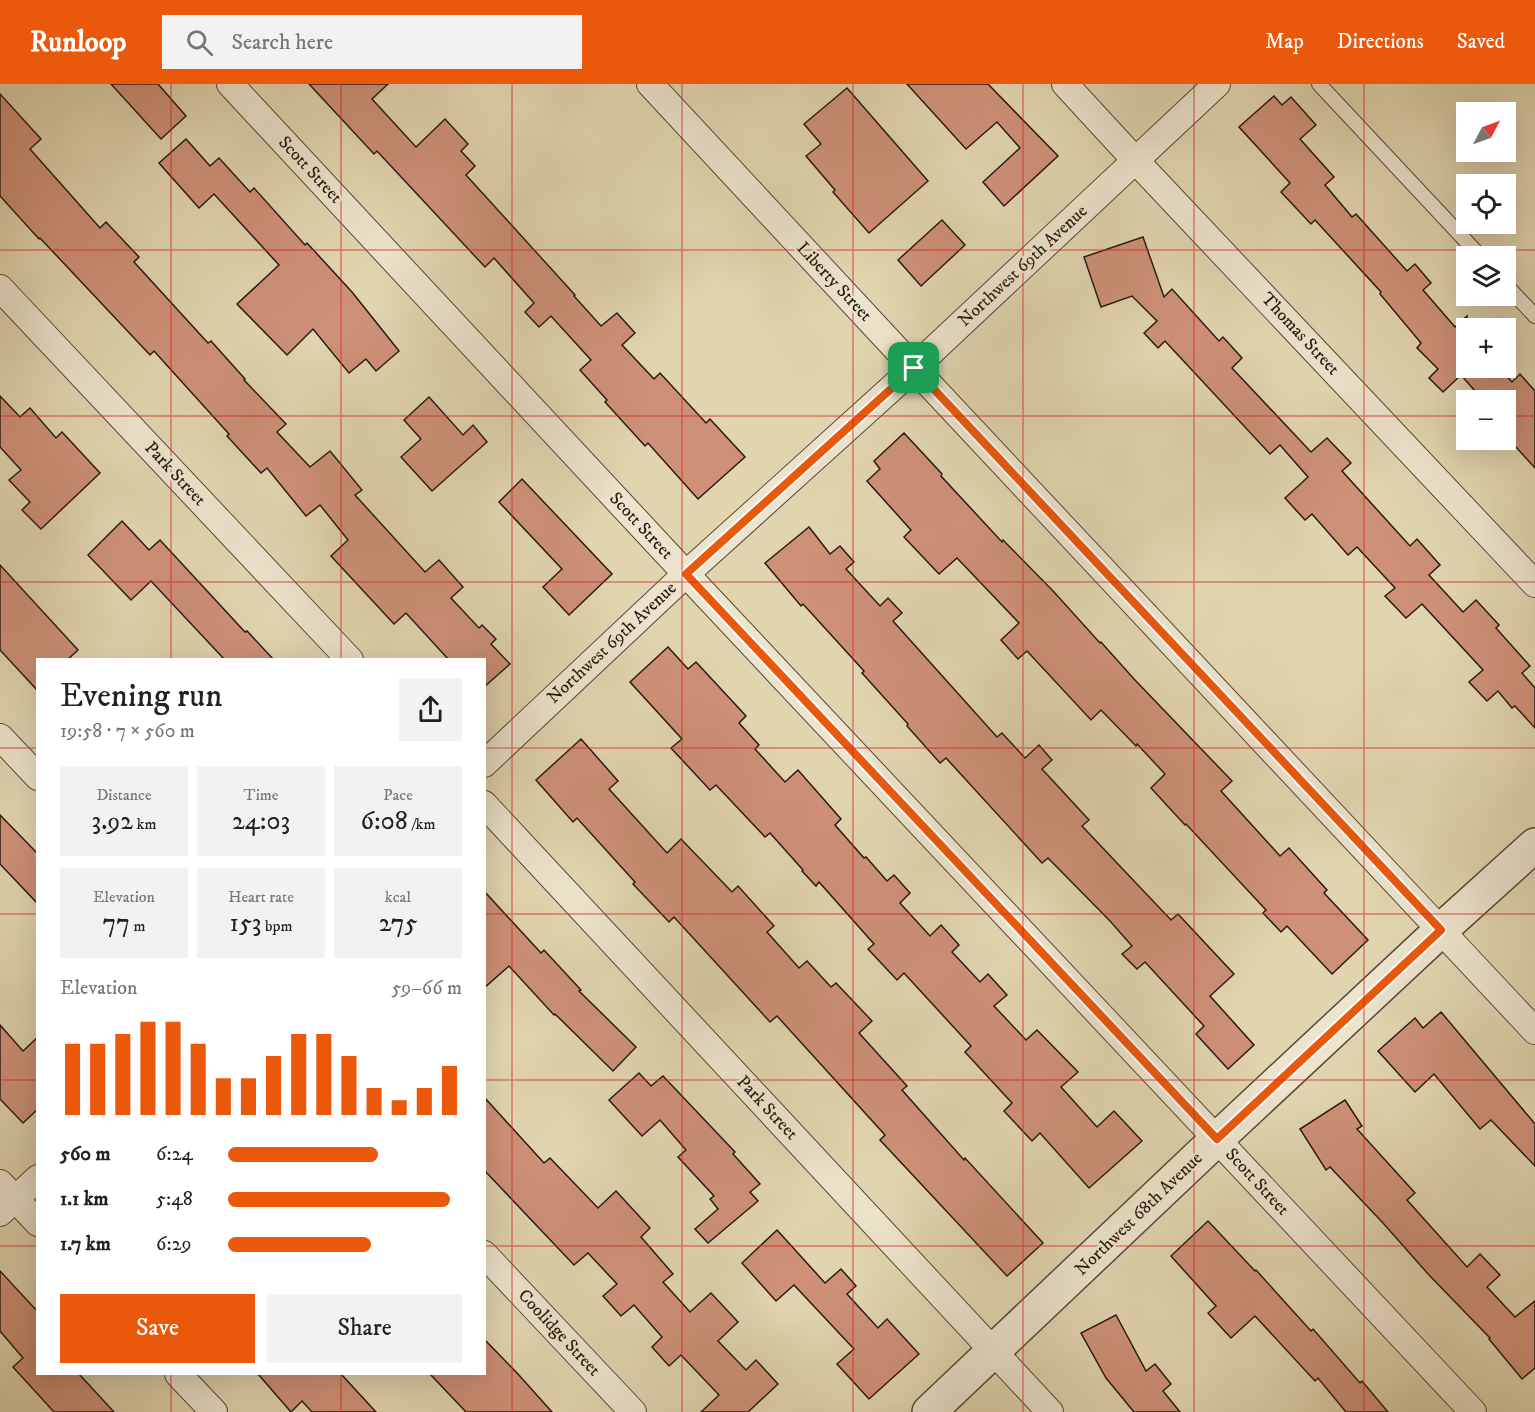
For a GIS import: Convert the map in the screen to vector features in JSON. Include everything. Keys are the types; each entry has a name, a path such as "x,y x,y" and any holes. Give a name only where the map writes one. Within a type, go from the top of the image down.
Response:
{"street":[{"name":"Scott Street","path":"230,84 686,574 1473,1412"},
{"name":"Liberty Street","path":"651,84 1535,1031"},
{"name":"Thomas Street","path":"1065,84 1535,584"},
{"name":"Northwest 69th Avenue","path":"486,762 686,574 914,368 1217,84"},
{"name":"Park Street","path":"0,288 348,658"},
{"path":"0,737 36,775"},
{"name":"Park Street","path":"486,806 1050,1412"},
{"name":"Northwest 68th Avenue","path":"929,1412 1217,1139 1535,845"},
{"path":"36,1179 5,1198 36,1221"},
{"name":"Coolidge Street","path":"486,1256 633,1412"},
{"path":"179,1375 214,1412"}],"lane":[{"path":"1319,84 1471,246"},
{"path":"1516,296 1535,316"}],"building":[{"path":"111,84 158,84 186,116 161,139"},
{"path":"309,84 388,84 372,99 416,147 445,119 468,144 461,151 475,166 466,175 601,326 617,313 635,333 622,345 654,379 660,373 706,423 710,419 745,457 698,499 648,443 645,446 605,402 607,400 580,370 591,360 551,316 539,327 525,312 534,303 494,258 485,267 377,151 374,154"},
{"path":"907,84 988,84 1058,156 1004,206 983,182 1020,148 997,122 966,149"},
{"path":"847,88 928,181 869,233 833,192 835,190 806,156 821,144 804,124"},
{"path":"0,94 41,139 30,149 100,228 106,222 139,257 134,262 208,343 211,341 286,424 277,432 310,467 330,451 362,490 355,495 425,572 439,560 463,587 451,598 479,628 482,625 496,639 491,644 510,664 486,685 486,658 447,658 406,613 394,624 331,556 348,540 320,505 306,516 267,468 261,473 154,351 150,355 0,196"},
{"path":"1274,96 1282,105 1291,97 1316,125 1300,139 1334,177 1325,185 1352,217 1356,214 1407,271 1415,264 1431,283 1423,290 1456,326 1456,378 1458,378 1443,392 1429,378 1438,369 1417,348 1421,343 1380,294 1381,292 1315,220 1311,224 1281,192 1290,183 1239,127"},
{"path":"186,139 210,166 219,158 250,192 254,188 305,245 307,243 352,292 399,351 376,371 366,359 349,373 313,329 287,355 237,304 279,265 214,194 199,208 159,163"},
{"path":"942,220 965,245 921,286 898,260"},
{"path":"1143,237 1164,297 1172,289 1219,341 1223,337 1242,358 1232,368 1311,452 1327,438 1351,463 1342,471 1410,546 1417,539 1440,565 1429,575 1463,612 1476,600 1499,625 1496,628 1530,666 1522,673 1535,688 1535,728 1515,706 1512,708 1498,691 1487,701 1469,682 1483,670 1422,604 1406,618 1385,596 1395,588 1357,547 1348,555 1312,514 1305,520 1285,498 1308,477 1280,445 1270,454 1165,341 1158,348 1144,333 1157,321 1132,296 1101,307 1084,257"},
{"path":"1520,374 1535,391 1535,468 1516,447 1516,390 1474,390 1464,378 1508,378 1512,382"},
{"path":"0,396 20,417 30,408 56,438 62,432 100,473 41,529 22,510 30,502 9,480 21,470 0,447"},
{"path":"429,397 463,435 473,425 487,442 432,491 401,457 421,439 404,420"},
{"path":"904,433 1002,542 1003,540 1054,592 1232,781 1221,791 1280,856 1289,848 1327,890 1324,893 1368,940 1332,974 1287,926 1281,932 1263,913 1266,910 1151,788 1165,774 1137,744 1136,746 1101,710 1091,720 1027,651 1018,659 1001,640 1019,623 957,558 939,574 904,537 911,530 867,481 880,469 874,461"},
{"path":"522,479 612,574 569,615 543,587 562,569 499,502"},
{"path":"122,521 149,550 160,540 272,658 223,658 151,581 131,600 88,555"},
{"path":"809,527 830,554 840,546 854,562 846,569 880,606 888,598 902,613 893,621 997,737 1002,733 1025,758 1039,745 1052,760 1042,769 1089,820 1082,826 1171,920 1178,914 1234,974 1210,996 1254,1045 1228,1069 1196,1034 1204,1026 1145,962 1137,969 1122,954 1132,946 1110,921 1048,858 1042,863 946,758 940,763 862,673 864,671 803,604 801,606 765,563"},
{"path":"0,565 78,650 69,658 36,658 36,689 0,650"},
{"path":"668,647 688,669 696,662 746,716 739,723 759,745 755,749 785,782 798,770 841,819 835,825 864,858 866,857 887,881 894,875 910,893 900,903 930,936 941,925 959,945 952,952 980,982 988,974 1007,995 994,1006 1026,1040 1037,1030 1078,1072 1061,1087 1097,1127 1114,1111 1142,1141 1089,1188 1040,1133 1032,1141 1004,1111 1012,1103 965,1052 971,1046 904,973 897,980 868,949 874,944 819,882 816,886 770,833 765,837 716,785 710,790 671,748 682,739 630,682"},
{"path":"581,739 618,781 609,789 667,853 681,839 732,892 738,886 774,926 767,932 799,968 807,961 831,987 836,983 872,1021 859,1033 907,1086 902,1090 964,1160 965,1158 1043,1243 1007,1276 880,1140 885,1135 777,1016 770,1022 674,917 669,922 577,818 573,822 536,780"},
{"path":"0,815 36,852 36,902 0,864"},
{"path":"486,893 541,953 544,950 581,990 579,991 636,1047 613,1071 554,1015 509,966 486,986"},
{"path":"1441,1012 1535,1124 1535,1166 1491,1120 1480,1129 1434,1074 1415,1092 1378,1051 1415,1018 1423,1028"},
{"path":"0,1025 23,1051 36,1039 36,1111 23,1123 0,1099"},
{"path":"639,1073 651,1086 663,1076 735,1152 733,1154 760,1184 750,1192 758,1201 708,1243 695,1229 718,1209 710,1199 714,1196 678,1157 686,1150 660,1120 642,1136 609,1100"},
{"path":"486,1099 544,1163 550,1158 598,1208 616,1191 650,1228 641,1237 673,1274 663,1282 690,1312 711,1293 738,1322 718,1341 746,1370 756,1360 778,1384 748,1412 701,1412 719,1395 681,1355 669,1366 652,1347 662,1337 634,1305 621,1316 603,1296 617,1284 588,1253 574,1265 486,1172"},
{"path":"1345,1100 1362,1126 1357,1129 1415,1193 1407,1200 1467,1267 1480,1254 1500,1275 1487,1287 1515,1317 1535,1301 1535,1368 1522,1379 1490,1338 1383,1223 1330,1167 1326,1170 1300,1129"},
{"path":"1208,1221 1311,1331 1313,1329 1388,1412 1346,1412 1318,1378 1315,1381 1255,1316 1231,1338 1208,1313 1216,1306 1171,1256"},
{"path":"777,1230 825,1283 841,1269 856,1286 847,1294 878,1328 887,1319 919,1354 869,1399 837,1364 854,1349 794,1285 776,1301 742,1263"},
{"path":"0,1271 36,1310 36,1375 80,1375 114,1412 54,1412 13,1367 23,1358 0,1331"},
{"path":"1116,1315 1146,1371 1155,1364 1171,1384 1163,1391 1180,1412 1134,1412 1106,1378 1081,1333"},
{"path":"486,1341 552,1412 466,1412 431,1375 486,1375"},
{"path":"259,1375 342,1375 376,1412 312,1412 302,1401 291,1412"}],"route":[{"path":"914,368 1441,930 1217,1139 686,574 914,368"}]}
